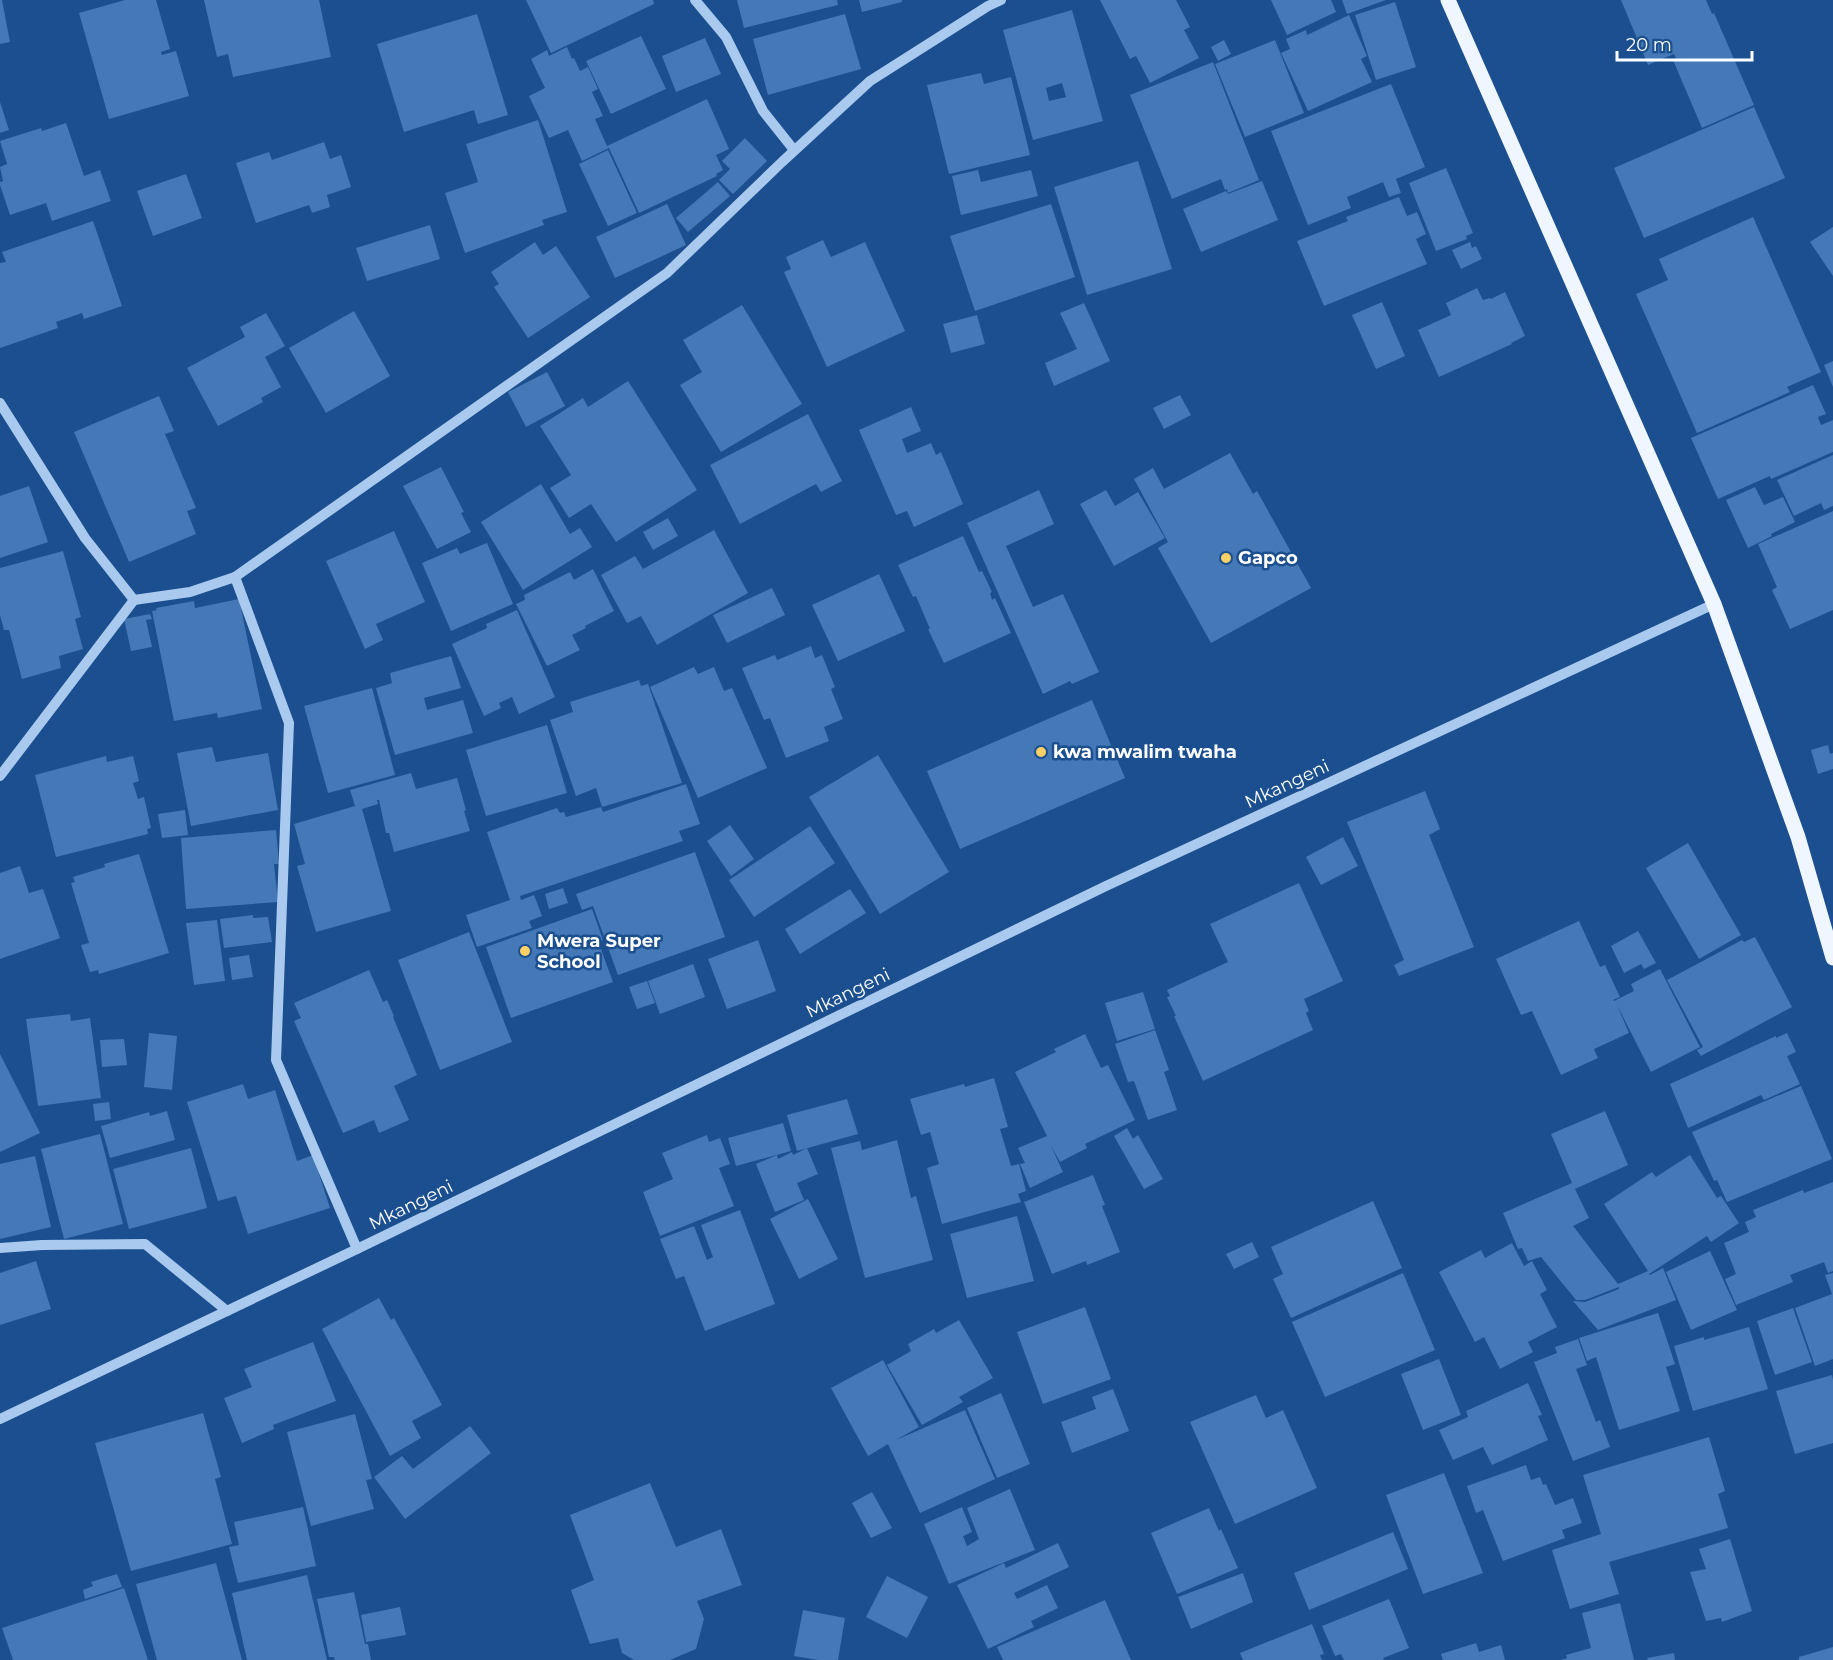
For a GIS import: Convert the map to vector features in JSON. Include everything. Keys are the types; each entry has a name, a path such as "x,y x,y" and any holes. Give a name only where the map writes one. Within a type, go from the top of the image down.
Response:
{"main road":[{"path":"1448,0 1714,604 1798,837 1833,958"}],"street":[{"path":"695,0 726,37 763,111 794,150"},
{"path":"0,776 134,600 190,592 235,576 667,273 794,150 870,81 1001,0"},
{"path":"0,403 85,538 134,600"},
{"path":"235,576 289,723 276,1060 357,1249"},
{"name":"Mkangeni","path":"0,1419 357,1249 1106,886 1714,604"},
{"path":"0,1248 42,1245 145,1244 227,1311"}],"building":[{"path":"0,0 2,0 10,42 0,44"},
{"path":"125,0 156,0 170,49 161,52 162,55 176,51 189,96 109,119 79,13"},
{"path":"204,0 319,0 331,57 233,77 228,54 217,57"},
{"path":"526,0 653,0 654,4 551,53"},
{"path":"737,0 837,0 838,5 744,28"},
{"path":"859,0 902,0 902,2 862,12"},
{"path":"1100,0 1176,0 1190,27 1184,30 1199,58 1150,83 1136,56 1130,59"},
{"path":"1271,0 1331,0 1336,12 1287,35"},
{"path":"1342,0 1386,0 1347,14"},
{"path":"1621,0 1706,0 1712,14 1714,13 1754,105 1702,128 1673,60 1676,58 1674,54 1648,65"},
{"path":"1395,2 1416,67 1376,80 1355,15"},
{"path":"1072,10 1103,121 1033,140 1003,30","holes":["1062,83 1066,97 1049,101 1046,88"]},
{"path":"477,14 508,115 478,124 474,110 404,132 377,44"},
{"path":"845,14 861,69 768,95 753,39"},
{"path":"1349,15 1367,56 1361,59 1372,82 1308,111 1281,53 1290,49 1286,39 1306,30 1307,35"},
{"path":"641,36 666,89 611,114 586,61"},
{"path":"705,38 721,74 676,92 662,56"},
{"path":"1224,40 1231,54 1218,61 1211,47"},
{"path":"1275,40 1304,113 1245,137 1215,64"},
{"path":"567,47 580,71 588,67 598,89 592,92 603,116 595,119 607,146 707,99 729,149 716,155 723,170 716,174 717,176 639,213 609,148 582,161 568,130 549,138 529,96 545,88 531,59 547,50 549,56"},
{"path":"1213,62 1259,180 1228,193 1221,179 1172,199 1130,95"},
{"path":"981,73 984,84 1011,77 1030,155 949,174 927,85"},
{"path":"1391,84 1425,167 1396,179 1401,193 1389,197 1383,182 1347,197 1351,208 1308,225 1271,131"},
{"path":"0,102 9,130 0,133"},
{"path":"1754,107 1785,178 1644,238 1614,168"},
{"path":"538,120 567,212 542,220 544,225 465,253 445,193 478,182 466,144"},
{"path":"66,123 84,176 100,170 111,201 52,221 46,203 10,215 0,185 3,181 0,167 7,164 0,141"},
{"path":"745,138 767,161 733,194 719,180 730,169 722,161"},
{"path":"324,142 330,159 341,155 351,187 327,195 330,207 312,213 309,205 256,223 236,163 269,152 272,160"},
{"path":"608,150 637,213 608,226 579,164"},
{"path":"1138,161 1172,269 1087,295 1054,187"},
{"path":"1446,168 1473,233 1466,236 1467,239 1436,251 1409,183"},
{"path":"978,170 981,182 1031,170 1038,196 961,215 952,176"},
{"path":"186,174 202,218 153,236 137,191"},
{"path":"1262,181 1278,220 1201,252 1183,209 1226,191 1228,194"},
{"path":"718,182 730,196 688,232 676,218"},
{"path":"1399,197 1407,216 1417,212 1426,234 1416,239 1427,264 1324,306 1297,241 1348,221 1346,217"},
{"path":"667,204 686,245 615,278 596,237"},
{"path":"1051,204 1075,277 975,311 950,236"},
{"path":"1753,217 1821,372 1787,387 1790,392 1697,433 1636,294 1668,280 1659,259"},
{"path":"93,221 122,306 84,319 82,313 56,322 58,328 0,348 0,263 6,262 2,252"},
{"path":"430,225 440,259 367,281 356,248"},
{"path":"1833,227 1833,276 1810,242"},
{"path":"823,240 831,257 865,242 905,331 827,367 784,272 791,269 786,257"},
{"path":"535,242 543,255 556,246 590,297 528,338 494,287 499,284 491,272"},
{"path":"1470,242 1472,248 1476,246 1482,259 1461,269 1452,250"},
{"path":"1477,288 1483,300 1505,292 1525,336 1439,377 1418,330 1451,315 1446,303"},
{"path":"1382,302 1405,356 1376,369 1352,315"},
{"path":"1084,303 1110,361 1054,386 1045,363 1077,349 1060,313"},
{"path":"742,305 802,404 721,452 680,385 702,372 683,340"},
{"path":"354,311 390,376 326,413 289,348"},
{"path":"266,313 285,346 265,357 281,387 261,398 263,402 218,426 187,368 245,337 240,327"},
{"path":"977,315 985,344 951,353 943,324"},
{"path":"1833,361 1833,387 1824,365"},
{"path":"547,372 565,406 526,427 508,392"},
{"path":"628,381 697,490 616,542 591,504 569,518 550,488 571,475 540,426 583,398 588,407"},
{"path":"1813,385 1826,414 1818,417 1821,425 1833,420 1833,452 1718,499 1691,438"},
{"path":"1180,395 1191,415 1164,429 1153,408"},
{"path":"159,396 174,431 165,434 196,508 187,511 196,534 129,562 74,432"},
{"path":"911,407 921,431 902,439 907,453 931,443 936,455 941,452 963,504 914,527 907,511 896,515 859,430"},
{"path":"808,414 842,481 821,492 816,484 740,524 710,465"},
{"path":"1230,453 1253,494 1257,491 1311,588 1211,643 1158,548 1168,542 1134,479 1153,468 1164,489"},
{"path":"1833,455 1833,506 1824,510 1821,503 1794,516 1777,480"},
{"path":"441,467 464,512 461,513 471,532 437,549 403,486"},
{"path":"541,484 570,534 580,528 592,547 523,590 481,522"},
{"path":"29,486 48,542 0,558 0,496"},
{"path":"1755,487 1764,505 1783,497 1795,522 1748,548 1726,500"},
{"path":"1039,490 1054,524 1006,546 1033,607 1063,594 1099,672 1072,684 1070,681 1043,694 967,523"},
{"path":"1106,490 1115,506 1138,492 1165,538 1114,566 1080,504"},
{"path":"1833,511 1833,610 1790,629 1772,590 1777,587 1758,544"},
{"path":"668,518 678,536 653,550 643,532"},
{"path":"714,530 748,593 657,645 641,616 627,623 601,575 635,556 643,569"},
{"path":"394,531 425,602 376,624 383,640 365,649 326,561"},
{"path":"963,536 979,572 982,571 992,592 990,593 992,600 995,598 1011,633 944,663 916,596 913,597 898,565"},
{"path":"487,543 513,604 451,631 422,563 457,548 460,554"},
{"path":"63,551 81,617 75,619 83,649 59,656 61,668 22,679 9,630 4,630 0,615 0,568"},
{"path":"593,569 614,611 572,635 580,650 547,666 516,604 525,600 524,595 570,572 574,580"},
{"path":"879,574 905,631 838,661 812,605"},
{"path":"772,588 785,615 727,643 713,615"},
{"path":"239,599 262,709 218,718 217,713 174,721 152,611 157,610 156,608 194,601 195,608"},
{"path":"517,610 555,697 519,714 512,697 499,703 501,708 484,716 452,644 487,628 486,624"},
{"path":"150,614 152,619 146,620 152,647 131,651 124,619"},
{"path":"811,646 815,658 822,655 835,687 831,689 843,719 824,727 829,741 786,758 770,718 764,720 742,668 775,655 777,660"},
{"path":"451,656 461,688 424,698 427,710 463,700 473,733 395,755 376,688 392,683 390,673"},
{"path":"694,667 698,674 714,667 724,691 732,688 767,768 698,798 650,687"},
{"path":"639,680 641,686 648,684 682,783 602,807 596,788 576,796 550,720 573,712 570,702"},
{"path":"372,688 395,775 328,793 304,706"},
{"path":"1092,700 1125,778 960,849 927,771"},
{"path":"547,725 567,793 486,816 466,750"},
{"path":"1828,745 1830,754 1833,753 1833,769 1818,774 1811,750"},
{"path":"212,747 216,762 268,753 278,810 191,826 177,753"},
{"path":"878,755 949,872 880,914 809,797"},
{"path":"106,756 107,762 133,756 139,781 133,783 138,799 144,797 151,828 147,829 148,834 56,857 35,775"},
{"path":"411,773 416,789 457,778 470,831 394,852 389,833 386,833 379,800 377,800 378,804 362,809 391,911 316,932 297,866 305,864 294,824 355,806 350,790"},
{"path":"686,784 700,824 679,831 683,841 520,896 521,900 534,895 542,916 529,921 532,928 477,947 466,915 510,900 487,832 557,808 560,813 564,812 566,817 601,807 603,812"},
{"path":"1425,791 1440,829 1429,835 1474,947 1399,976 1394,965 1404,960 1347,822"},
{"path":"185,810 188,835 162,838 158,814"},
{"path":"730,825 754,859 731,876 707,841"},
{"path":"810,826 835,863 754,917 729,880"},
{"path":"276,830 279,864 274,864 278,902 186,909 181,838"},
{"path":"1343,837 1358,866 1321,885 1306,857"},
{"path":"1688,843 1741,935 1699,959 1646,868"},
{"path":"695,852 725,937 618,975 593,906 582,910 576,894"},
{"path":"139,854 169,953 99,974 98,970 90,972 81,945 89,943 71,883 75,882 73,877 105,867 104,864"},
{"path":"20,866 29,893 43,889 60,938 0,959 0,873"},
{"path":"1299,883 1343,981 1304,999 1309,1011 1306,1013 1313,1030 1203,1081 1174,1016 1176,1016 1167,997 1170,996 1167,990 1228,962 1210,924"},
{"path":"563,888 568,903 549,909 545,894"},
{"path":"850,889 866,913 800,954 785,929"},
{"path":"592,909 603,940 598,941 613,982 511,1018 486,947"},
{"path":"253,915 253,918 268,917 272,942 224,948 220,919"},
{"path":"217,920 225,981 194,985 186,923"},
{"path":"1579,921 1600,967 1605,965 1620,997 1613,1000 1614,1001 1634,991 1631,984 1660,969 1700,1047 1651,1072 1617,1005 1629,1033 1594,1049 1598,1058 1561,1075 1532,1011 1521,1015 1496,959"},
{"path":"1638,931 1656,963 1644,969 1641,964 1624,973 1611,946"},
{"path":"469,932 512,1042 440,1070 398,960"},
{"path":"1755,937 1792,1007 1701,1056 1697,1050 1703,1047 1667,980 1742,940 1744,942"},
{"path":"758,940 776,991 727,1009 708,959"},
{"path":"249,955 253,977 232,980 229,958"},
{"path":"693,964 705,997 660,1014 648,981"},
{"path":"369,970 383,1002 387,1000 417,1075 394,1086 409,1120 379,1133 374,1120 343,1133 294,1021 301,1018 294,1003"},
{"path":"647,981 655,1003 637,1009 629,987"},
{"path":"1143,992 1155,1029 1117,1041 1105,1003"},
{"path":"70,1014 71,1021 90,1018 101,1098 38,1106 26,1019"},
{"path":"1155,1030 1169,1070 1164,1072 1177,1110 1148,1120 1134,1081 1128,1082 1115,1044"},
{"path":"149,1033 177,1036 172,1090 144,1087"},
{"path":"1787,1033 1796,1052 1787,1056 1800,1084 1764,1100 1761,1095 1688,1128 1670,1084"},
{"path":"1085,1034 1101,1068 1108,1065 1135,1120 1085,1144 1087,1148 1060,1162 1051,1146 1063,1172 1030,1188 1020,1164 1025,1163 1018,1148 1047,1136 1015,1072 1056,1052 1054,1049"},
{"path":"124,1039 127,1065 102,1067 100,1040"},
{"path":"0,1054 40,1133 0,1152"},
{"path":"994,1078 1008,1127 1000,1129 1011,1166 1019,1164 1026,1191 1018,1194 1021,1202 942,1224 927,1168 939,1164 930,1132 921,1135 910,1099"},
{"path":"243,1084 248,1099 275,1090 297,1161 313,1155 330,1208 248,1234 236,1196 218,1201 187,1102"},
{"path":"1801,1086 1832,1159 1727,1202 1717,1180 1714,1181 1692,1132"},
{"path":"847,1099 858,1134 797,1151 787,1115"},
{"path":"109,1102 111,1119 95,1121 93,1104"},
{"path":"167,1111 175,1140 110,1158 101,1126 149,1112 150,1116"},
{"path":"1605,1111 1628,1165 1575,1189 1589,1218 1573,1226 1618,1284 1648,1271 1604,1204 1652,1172 1656,1177 1690,1155 1717,1198 1721,1196 1739,1223 1711,1242 1707,1236 1649,1274 1663,1268 1676,1300 1598,1330 1573,1301 1585,1302 1619,1289 1619,1287 1585,1300 1576,1300 1541,1257 1528,1261 1522,1248 1518,1249 1503,1213 1572,1183 1551,1134"},
{"path":"783,1123 791,1151 736,1166 728,1138"},
{"path":"1127,1128 1133,1139 1138,1135 1163,1179 1144,1189 1114,1136"},
{"path":"100,1134 123,1224 64,1239 41,1149"},
{"path":"707,1135 709,1142 720,1138 730,1164 719,1168 734,1206 660,1236 643,1192 673,1179 662,1153"},
{"path":"897,1140 911,1198 916,1196 933,1260 865,1278 831,1148 860,1141 862,1150"},
{"path":"191,1148 207,1208 129,1229 113,1169"},
{"path":"807,1148 818,1174 797,1183 804,1200 775,1212 756,1164 777,1155 778,1159 792,1152 793,1155"},
{"path":"35,1156 51,1227 0,1239 0,1164"},
{"path":"1093,1175 1120,1252 1087,1265 1086,1261 1052,1274 1024,1202"},
{"path":"1833,1182 1833,1271 1828,1273 1824,1262 1790,1275 1793,1282 1736,1305 1725,1279 1736,1274 1724,1243 1749,1232 1745,1222 1756,1217 1753,1210 1803,1190 1804,1193"},
{"path":"808,1199 838,1259 799,1279 770,1219"},
{"path":"1373,1201 1402,1268 1291,1318 1273,1279 1283,1274 1271,1247"},
{"path":"740,1210 775,1304 705,1331 684,1276 676,1279 660,1239 694,1226 707,1260 713,1257 701,1225"},
{"path":"1017,1216 1034,1281 967,1298 950,1234"},
{"path":"1252,1242 1259,1257 1234,1269 1226,1254"},
{"path":"1512,1243 1524,1266 1532,1261 1547,1290 1540,1294 1557,1327 1528,1342 1533,1352 1500,1369 1484,1337 1475,1342 1439,1272 1481,1250 1485,1258"},
{"path":"1710,1251 1737,1310 1691,1330 1666,1272"},
{"path":"36,1261 51,1309 0,1325 0,1273"},
{"path":"1403,1273 1435,1350 1325,1397 1292,1322"},
{"path":"1833,1273 1833,1359 1815,1366 1795,1308 1832,1294 1825,1275"},
{"path":"379,1298 391,1320 394,1318 442,1405 412,1421 421,1438 390,1456 322,1329"},
{"path":"1085,1307 1111,1379 1043,1404 1017,1332"},
{"path":"1793,1308 1812,1362 1775,1375 1757,1321"},
{"path":"1658,1313 1675,1364 1666,1367 1680,1411 1619,1430 1596,1357 1587,1361 1579,1338"},
{"path":"959,1320 993,1378 959,1397 963,1402 922,1425 887,1365 911,1351 908,1344 934,1329 936,1333"},
{"path":"1749,1327 1768,1389 1693,1411 1674,1346"},
{"path":"1578,1339 1587,1365 1576,1369 1596,1422 1600,1420 1610,1447 1573,1461 1534,1362 1557,1353 1555,1347"},
{"path":"313,1342 336,1401 273,1425 274,1429 242,1443 224,1398 252,1387 244,1369"},
{"path":"1439,1359 1461,1415 1423,1430 1401,1374"},
{"path":"883,1360 919,1427 896,1440 965,1410 995,1479 920,1513 888,1444 868,1456 831,1388"},
{"path":"1832,1375 1833,1443 1795,1454 1776,1391"},
{"path":"1528,1383 1542,1415 1538,1416 1548,1440 1492,1465 1483,1447 1453,1460 1439,1430 1468,1417 1466,1411"},
{"path":"1113,1389 1129,1431 1072,1453 1061,1422 1096,1409 1092,1397"},
{"path":"1001,1393 1030,1464 997,1478 967,1408"},
{"path":"1256,1395 1266,1418 1283,1410 1317,1488 1235,1524 1190,1422"},
{"path":"203,1413 221,1477 215,1479 232,1544 131,1571 95,1443"},
{"path":"355,1414 372,1479 366,1480 374,1509 311,1526 287,1432"},
{"path":"470,1426 491,1453 405,1519 374,1477 402,1456 413,1469"},
{"path":"1709,1437 1725,1491 1718,1494 1728,1528 1609,1562 1619,1594 1570,1609 1552,1550 1601,1534 1583,1475"},
{"path":"1526,1465 1531,1480 1540,1477 1543,1485 1546,1484 1555,1505 1573,1498 1582,1523 1562,1530 1565,1538 1503,1561 1483,1510 1476,1513 1467,1486"},
{"path":"1444,1473 1483,1573 1423,1594 1386,1495"},
{"path":"650,1483 676,1547 721,1529 742,1585 697,1601 704,1619 696,1649 670,1660 634,1660 622,1653 618,1638 590,1644 571,1590 594,1580 570,1515"},
{"path":"1010,1489 1035,1550 949,1584 924,1524 962,1507 972,1532 963,1536 967,1546 979,1539 967,1508"},
{"path":"872,1492 892,1528 871,1538 852,1503"},
{"path":"303,1507 316,1566 238,1583 229,1547 239,1545 234,1522"},
{"path":"1209,1508 1238,1568 1177,1594 1151,1533"},
{"path":"1393,1532 1408,1569 1309,1610 1294,1573"},
{"path":"1730,1539 1752,1611 1722,1622 1721,1618 1706,1621 1690,1572 1706,1569 1699,1549"},
{"path":"1058,1543 1069,1567 1014,1593 1017,1599 1047,1585 1058,1608 1031,1621 1034,1627 988,1649 957,1585 1004,1563 1006,1568"},
{"path":"216,1563 242,1660 157,1660 136,1584"},
{"path":"1243,1573 1253,1602 1191,1629 1178,1597"},
{"path":"117,1574 122,1587 85,1599 83,1590 93,1586 91,1582"},
{"path":"307,1575 327,1660 247,1660 232,1593"},
{"path":"887,1576 928,1597 907,1638 866,1617"},
{"path":"124,1588 148,1660 13,1660 2,1628"},
{"path":"354,1592 365,1644 368,1644 371,1660 335,1660 334,1657 329,1657 317,1599"},
{"path":"1389,1599 1409,1648 1383,1658 1384,1660 1344,1660 1341,1654 1335,1656 1322,1626"},
{"path":"1105,1600 1131,1660 1003,1660 997,1647"},
{"path":"1620,1603 1634,1660 1561,1660 1567,1658 1566,1655 1591,1648 1582,1613"},
{"path":"400,1607 406,1635 366,1642 361,1615"},
{"path":"803,1610 845,1618 838,1660 818,1660 794,1656"},
{"path":"1312,1624 1324,1654 1320,1655 1322,1660 1243,1660 1240,1653"},
{"path":"1476,1643 1479,1652 1501,1645 1505,1660 1443,1660 1441,1654"},
{"path":"1833,1647 1833,1660 1799,1660 1799,1657"},
{"path":"1674,1653 1675,1660 1648,1660 1647,1658"}],"place":[{"name":"Gapco","path":"1226,558"},
{"name":"kwa mwalim twaha","path":"1041,752"},
{"name":"Mwera Super School","path":"525,951"}]}
